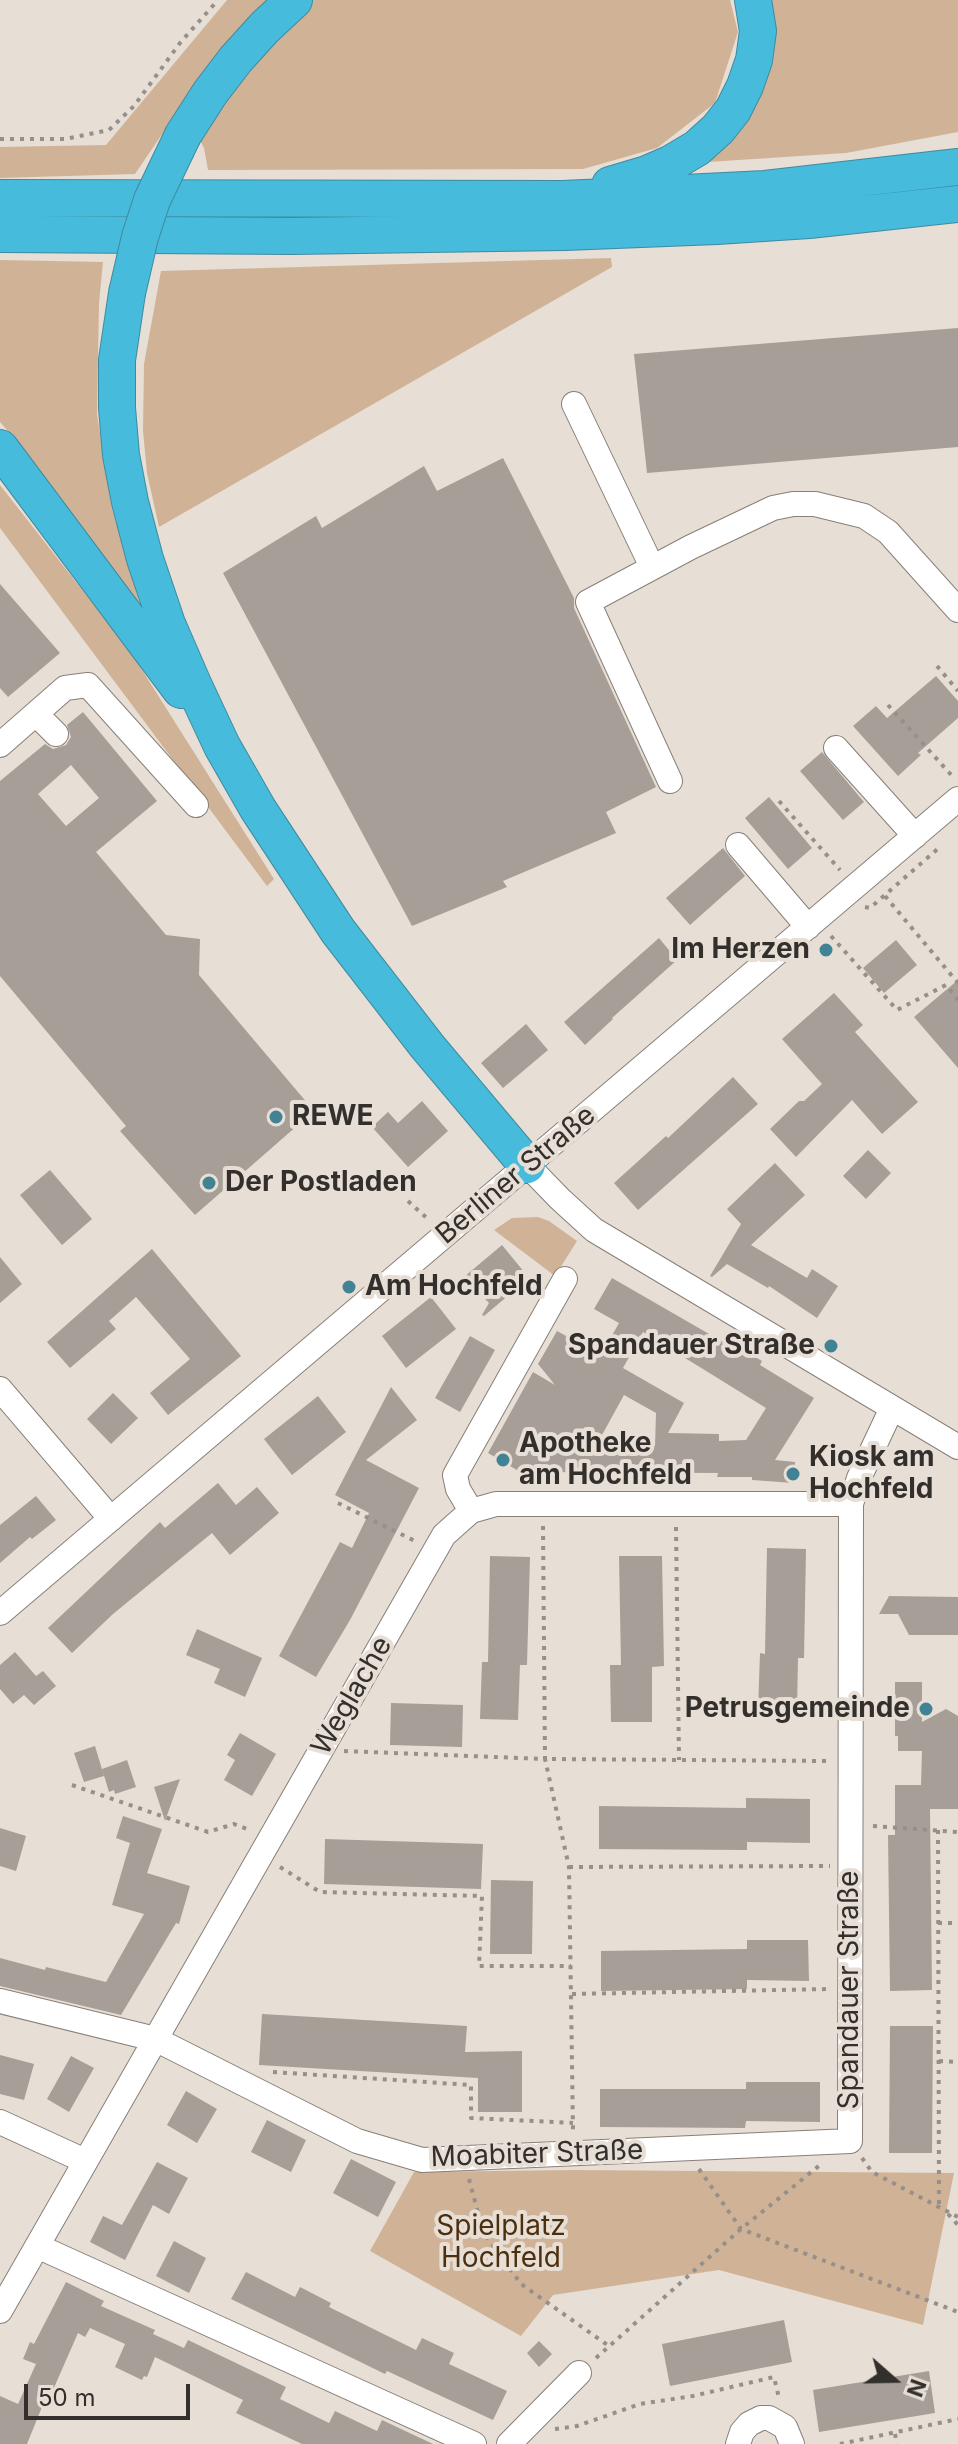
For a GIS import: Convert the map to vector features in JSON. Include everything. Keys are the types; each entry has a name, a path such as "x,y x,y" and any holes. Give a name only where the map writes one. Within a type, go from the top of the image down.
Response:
{"highway":[{"path":"222,746 167,624 145,559 121,455 117,360 136,249 152,200 183,135 236,59 294,0"},
{"path":"564,199 670,164 697,148 718,129 733,110 754,60 758,31 753,0"},
{"path":"0,198 564,199 765,189 958,167"},
{"path":"0,234 306,236 565,232 809,220 958,204"},
{"path":"0,448 222,746 289,858 338,931 427,1046 527,1165"}],"street":[{"path":"574,404 652,567"},
{"path":"670,781 588,602 742,522 773,508 793,504 825,505 864,516 902,545 958,610"},
{"path":"0,745 65,688 88,685 196,805"},
{"path":"36,714 56,734"},
{"path":"836,748 915,836"},
{"name":"Berliner Straße","path":"3,1603 111,1519 958,799"},
{"path":"738,845 812,923"},
{"path":"527,1165 594,1230 958,1447"},
{"path":"565,1279 455,1475 458,1489 471,1511 496,1504 851,1504 859,1478 892,1408"},
{"path":"0,1389 111,1519"},
{"name":"Spandauer Straße","path":"850,2141 851,1504"},
{"name":"Weglache","path":"0,2311 435,1550 444,1535 471,1511"},
{"name":"Moabiter Straße","path":"0,2001 155,2039 357,2141 422,2160 850,2141"},
{"path":"0,2122 85,2161"},
{"path":"37,2246 474,2444"},
{"path":"513,2440 579,2373"},
{"path":"738,2444 742,2432 756,2420 769,2418 788,2436"}],"path":[{"path":"0,139 65,139 109,130 134,106 180,43 218,0"},
{"path":"937,666 958,691"},
{"path":"888,705 958,783"},
{"path":"779,801 862,881 885,896 958,983"},
{"path":"870,908 948,841"},
{"path":"812,923 897,1010 946,985 958,1000"},
{"path":"338,1503 435,1550"},
{"path":"676,1545 679,1760"},
{"path":"543,1546 545,1759 569,1867 573,2153"},
{"path":"321,1750 545,1759 851,1761"},
{"path":"72,1785 208,1832 234,1824 320,1892 482,1896 479,1966 572,1966"},
{"path":"850,1824 958,1832"},
{"path":"938,1830 939,2208"},
{"path":"569,1867 850,1865"},
{"path":"938,1923 958,1923"},
{"path":"572,1994 850,1989"},
{"path":"939,2061 958,2062"},
{"path":"237,2082 247,2070 471,2085 471,2118 573,2123"},
{"path":"579,2373 741,2229 850,2141 872,2172 958,2217"},
{"path":"685,2148 741,2229 958,2312"},
{"path":"463,2158 483,2232 521,2284 609,2346"},
{"path":"946,2212 958,2225"},
{"path":"513,2440 577,2426 640,2404 693,2396 774,2377 788,2436"},
{"path":"840,2444 958,2419"},
{"path":"895,2434 897,2444"}],"green space":[{"path":"227,0 268,0 169,124 135,174 0,178 0,147 106,145"},
{"path":"303,0 730,0 738,32 715,103 657,148 583,169 208,170 204,148 197,135"},
{"path":"763,0 958,0 958,132 846,153 693,163"},
{"path":"611,258 612,267 159,527 147,473 143,431 144,364 161,271"},
{"path":"0,260 103,262 97,414 112,509 143,615 25,451 0,422"},
{"path":"0,485 130,651 274,879 267,886 0,528"},
{"path":"538,1217 577,1241 555,1276 494,1230 512,1218"},
{"name":"Spielplatz Hochfeld","path":"414,2172 954,2173 923,2325 719,2270 553,2295 521,2336 370,2251"}],"building":[{"path":"958,328 958,447 647,473 634,354"},
{"path":"503,458 574,598 574,608 656,787 606,812 616,833 503,881 507,887 412,926 223,573 316,516 322,528 424,466 437,491"},
{"path":"0,584 60,653 8,697 0,688"},
{"path":"936,676 958,701 958,718 918,753 921,755 898,776 853,726 876,706 887,718"},
{"path":"83,712 157,801 96,852 166,935 200,939 199,975 314,1111 195,1215 120,1131 126,1126 0,976 0,781 45,744 53,749 66,745 71,737 67,725","holes":["71,765 99,798 66,826 38,794"]},
{"path":"822,752 864,802 843,820 800,771"},
{"path":"769,797 812,848 788,869 745,818"},
{"path":"723,848 745,876 690,925 666,898"},
{"path":"659,938 677,960 585,1045 564,1022"},
{"path":"896,940 917,965 884,993 863,968"},
{"path":"958,980 958,1068 914,1017"},
{"path":"834,993 863,1025 855,1032 918,1102 882,1134 852,1100 796,1157 770,1129 822,1084 782,1039"},
{"path":"526,1024 548,1050 503,1088 481,1063"},
{"path":"733,1077 758,1104 638,1210 614,1183"},
{"path":"422,1101 448,1131 408,1167 372,1127 388,1112 398,1123"},
{"path":"868,1150 891,1173 866,1199 843,1176"},
{"path":"775,1163 805,1195 751,1245 807,1278 812,1269 838,1286 817,1318 769,1286 727,1264 710,1276 741,1224 727,1209"},
{"path":"50,1170 92,1219 62,1245 20,1195"},
{"path":"502,1245 529,1278 484,1316 489,1303 464,1277"},
{"path":"152,1249 241,1356 168,1415 150,1393 190,1359 136,1297 109,1321 116,1329 70,1368 47,1342"},
{"path":"0,1257 22,1284 0,1303"},
{"path":"612,1278 730,1346 732,1343 762,1361 760,1365 814,1398 775,1460 795,1462 794,1483 752,1480 752,1477 717,1477 718,1473 530,1472 527,1476 488,1453 533,1372 555,1385 538,1364 557,1331 601,1355 619,1323 594,1309","holes":["643,1332 766,1408 746,1440 719,1441 719,1434 668,1433 684,1403 623,1368","624,1395 656,1413 655,1446 597,1444"]},
{"path":"431,1297 456,1329 406,1368 382,1336"},
{"path":"470,1336 495,1350 460,1412 435,1398"},
{"path":"391,1387 417,1420 366,1460 419,1488 350,1620 316,1677 279,1656 340,1542 352,1548 369,1513 335,1495"},
{"path":"113,1393 138,1418 111,1444 87,1419"},
{"path":"318,1396 346,1432 292,1475 264,1439"},
{"path":"218,1483 236,1505 257,1487 279,1513 230,1555 212,1533 113,1614 72,1653 48,1628 160,1522 165,1528"},
{"path":"36,1496 56,1520 0,1563 0,1525"},
{"path":"767,1548 806,1549 804,1658 798,1658 797,1711 758,1710 760,1653 765,1654"},
{"path":"490,1556 530,1557 527,1665 520,1665 518,1720 480,1719 482,1662 488,1662"},
{"path":"619,1556 662,1556 664,1666 652,1667 652,1722 611,1722 610,1665 621,1665"},
{"path":"889,1596 958,1597 958,1635 909,1635 898,1614 879,1614"},
{"path":"197,1629 262,1658 245,1697 214,1683 220,1669 186,1655"},
{"path":"15,1652 36,1676 43,1671 56,1686 34,1705 24,1695 13,1704 0,1689 0,1665"},
{"path":"895,1682 922,1682 922,1722 946,1709 958,1716 958,1809 930,1809 932,1990 890,1991 888,1835 895,1835 895,1785 921,1785 922,1751 898,1751"},
{"path":"391,1703 463,1705 462,1747 390,1745"},
{"path":"240,1733 276,1754 252,1796 224,1780 235,1760 227,1755"},
{"path":"95,1746 104,1776 84,1782 74,1753"},
{"path":"127,1760 136,1787 115,1794 114,1790 109,1792 102,1769"},
{"path":"180,1779 165,1821 154,1787"},
{"path":"746,1798 810,1799 810,1843 747,1842 747,1850 599,1849 599,1806 746,1808"},
{"path":"123,1816 162,1829 147,1873 190,1886 179,1924 176,1923 121,2015 0,1986 0,1958 106,1982 144,1914 112,1905 130,1843 116,1838"},
{"path":"0,1828 26,1836 16,1871 0,1866"},
{"path":"325,1839 483,1844 481,1889 324,1884"},
{"path":"491,1880 533,1881 532,1954 490,1954"},
{"path":"747,1940 808,1940 809,1981 747,1980 747,1989 601,1991 601,1951 747,1949"},
{"path":"262,2014 467,2026 465,2052 522,2051 522,2112 478,2112 478,2078 259,2065"},
{"path":"890,2026 933,2026 932,2153 889,2153"},
{"path":"0,2055 34,2064 24,2100 0,2094"},
{"path":"71,2056 94,2068 69,2112 47,2099"},
{"path":"746,2082 820,2082 820,2122 746,2121 745,2128 600,2127 600,2089 746,2089"},
{"path":"186,2091 217,2109 197,2143 167,2125"},
{"path":"267,2120 306,2140 291,2172 251,2152"},
{"path":"351,2159 396,2182 378,2217 333,2193"},
{"path":"157,2162 188,2178 169,2214 153,2205 125,2260 90,2242 103,2216 122,2225"},
{"path":"174,2241 206,2258 189,2293 156,2276"},
{"path":"246,2272 295,2297 300,2287 331,2303 329,2307 416,2350 422,2338 454,2353 449,2364 507,2391 493,2420 387,2371 385,2374 231,2299"},
{"path":"66,2282 104,2301 101,2306 155,2330 153,2334 184,2348 188,2340 286,2387 280,2399 329,2423 335,2411 377,2431 382,2420 433,2444 302,2444 236,2413 243,2400 155,2357 147,2377 144,2376 142,2380 115,2367 125,2344 90,2328 85,2337 78,2333 27,2444 0,2444 0,2396 18,2404 36,2364 23,2359"},
{"path":"784,2320 792,2362 670,2386 662,2344"},
{"path":"539,2341 552,2354 539,2367 527,2353"},
{"path":"929,2371 935,2413 819,2432 813,2390"}],"place":[{"name":"Im Herzen","path":"826,950"},
{"name":"REWE","path":"276,1117"},
{"name":"Der Postladen","path":"209,1183"},
{"name":"Am Hochfeld","path":"349,1287"},
{"name":"Spandauer Straße","path":"831,1346"},
{"name":"Apotheke am Hochfeld","path":"503,1460"},
{"name":"Kiosk am Hochfeld","path":"793,1474"},
{"name":"Petrusgemeinde","path":"926,1709"}]}
